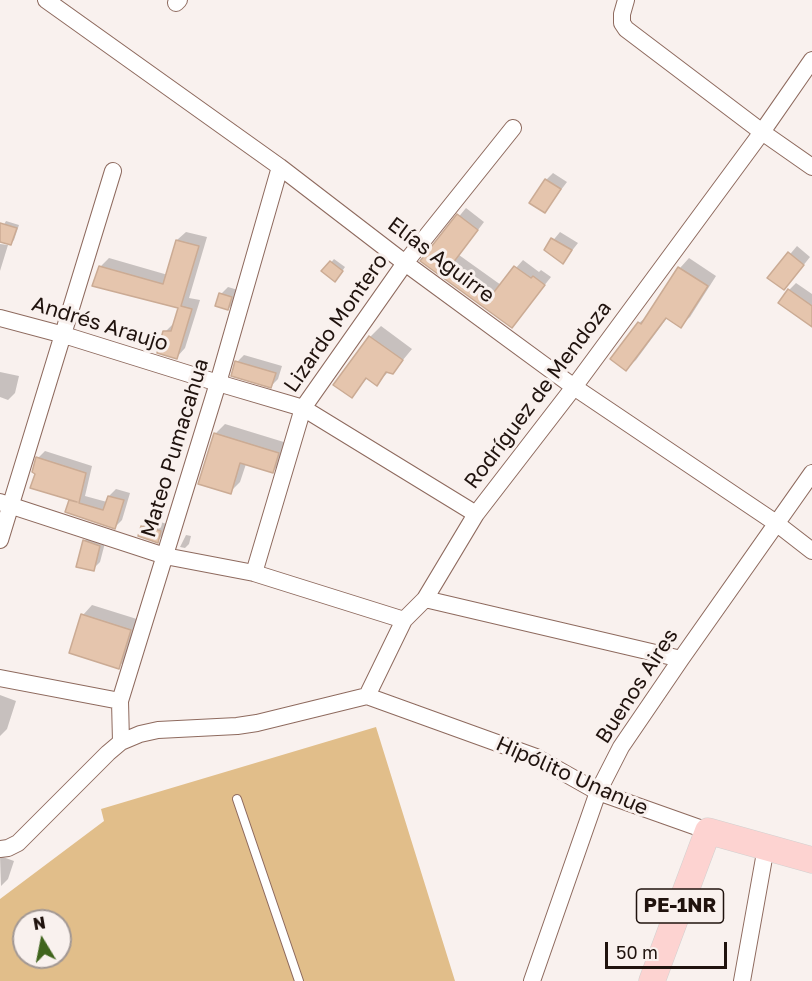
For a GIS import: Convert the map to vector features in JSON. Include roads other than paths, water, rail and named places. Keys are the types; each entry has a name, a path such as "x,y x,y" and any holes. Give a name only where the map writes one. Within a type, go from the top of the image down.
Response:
{"main road":[{"name":"Hipólito Unanue","path":"708,831 812,860"},
{"name":"PE-1NR","path":"652,981 708,831"}],"street":[{"name":"Elías Aguirre","path":"46,0 280,167 405,263 574,387 776,523 812,551"},
{"path":"626,0 622,14 622,23 626,29 812,167"},
{"name":"Rodríguez de Mendoza","path":"368,696 404,620 425,599 476,514 574,387 762,132 812,60"},
{"name":"Lizardo Montero","path":"254,573 303,408 405,263 513,128"},
{"name":"Mateo Pumacahua","path":"121,742 120,701 218,383 280,167"},
{"path":"0,540 6,503 64,335 113,171"},
{"name":"Andrés Araujo","path":"0,318 64,335 303,408 476,514"},
{"name":"Buenos Aires","path":"532,981 598,792 621,747 812,473"},
{"path":"6,503 165,556 254,573 404,620"},
{"path":"425,599 681,659"},
{"path":"0,678 120,701"},
{"path":"0,849 18,843 121,742 140,734 158,730 257,723 368,696"},
{"name":"Hipólito Unanue","path":"368,696 536,757 598,792 708,831"},
{"path":"742,981 766,847"}],"lane":[{"path":"237,799 298,981"}]}
